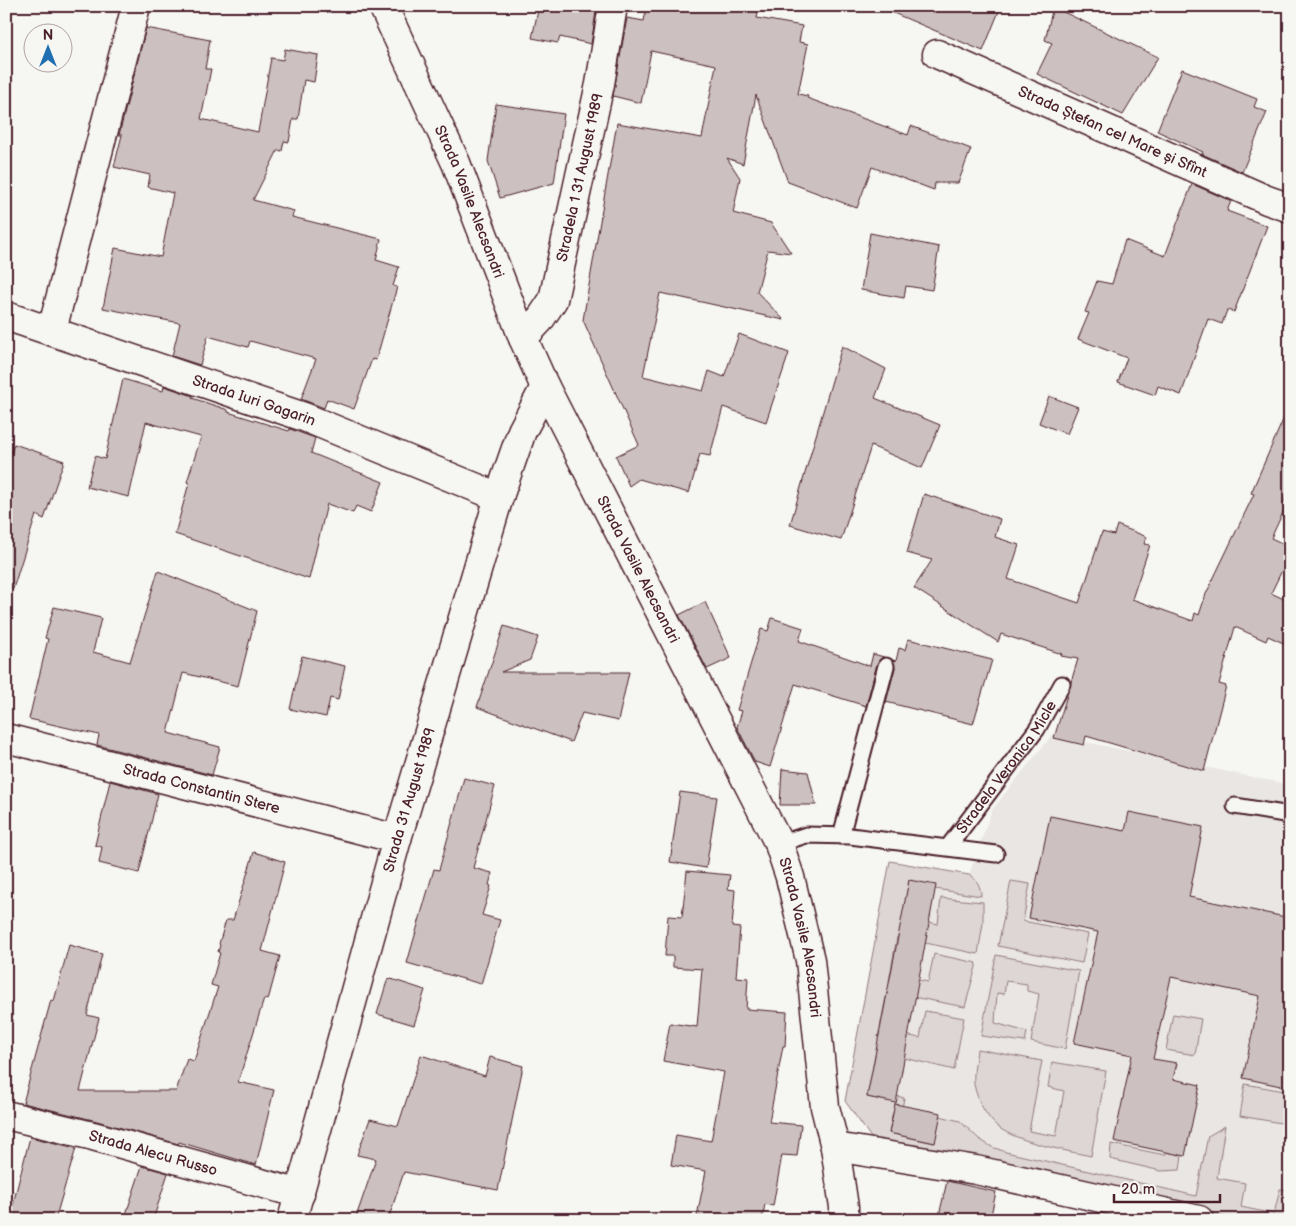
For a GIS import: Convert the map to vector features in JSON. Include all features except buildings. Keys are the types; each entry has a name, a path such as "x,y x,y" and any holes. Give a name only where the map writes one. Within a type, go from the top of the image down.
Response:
{"street":[{"path":"52,330 136,6"},
{"name":"Strada Vasile Alecsandri","path":"383,6 456,163 523,338 545,387 779,844 790,877 810,960 825,1107 835,1146 844,1220"},
{"name":"Stradela 1 31 August 1989","path":"523,338 539,321 553,300 600,84 612,6"},
{"name":"Strada Ștefan cel Mare și Sfînt","path":"937,54 1267,200 1290,208"},
{"name":"Strada Iuri Gagarin","path":"6,316 52,330 304,417 499,497"},
{"name":"Strada 31 August 1989","path":"292,1220 397,839 499,497 522,431 545,387"},
{"name":"Strada Constantin Stere","path":"6,738 397,839"},
{"name":"Strada Alecu Russo","path":"6,1114 300,1194"},
{"path":"835,1146 976,1170 1199,1220"}],"lane":[{"path":"841,836 886,666"},
{"name":"Stradela Veronica Micle","path":"948,847 1037,729 1062,684"},
{"path":"1235,806 1290,814"},
{"name":"Stradela Veronica Micle","path":"779,844 806,835 841,836 996,854"}],"shaded area":[{"path":"1052,735 1290,785 1290,1220 1240,1220 872,1139 845,1101 890,861 969,875 992,810"},
{"path":"890,861 969,875 976,881 981,893 981,896 935,889 909,880 901,925 924,921 938,924 941,898 983,902 983,923 978,954 897,937 889,981 912,986 914,979 928,982 934,954 977,963 965,1007 887,992 878,1037 899,1041 900,1034 920,1038 925,1011 964,1018 954,1070 876,1051 867,1097 888,1101 890,1094 904,1098 901,1113 893,1112 889,1133 934,1143 940,1116 960,1121 979,1139 992,1147 1006,1152 1196,1196 1208,1136 1225,1126 1217,1178 1245,1183 1241,1207 1274,1214 1280,1189 1290,1190 1290,1220 1240,1220 872,1139 845,1101"},
{"path":"1011,881 1030,884 1023,921 1088,934 1082,963 998,946"},
{"path":"996,955 1079,971 1065,1049 1031,1042 1039,994 1027,991 1027,984 1006,981 1004,994 997,993 995,1023 1027,1032 1025,1042 981,1036"},
{"path":"1173,1014 1201,1019 1195,1055 1166,1050"},
{"path":"977,1049 1042,1061 1029,1131 1056,1136 1064,1091 1048,1087 1052,1062 1106,1071 1091,1156 1029,1141 998,1127 983,1108 977,1096 974,1084 974,1071"},
{"path":"1245,1084 1290,1092 1290,1114 1281,1123 1240,1116"},
{"path":"1111,1144 1165,1155 1167,1152 1182,1155 1180,1170 1161,1171 1110,1159"}]}
